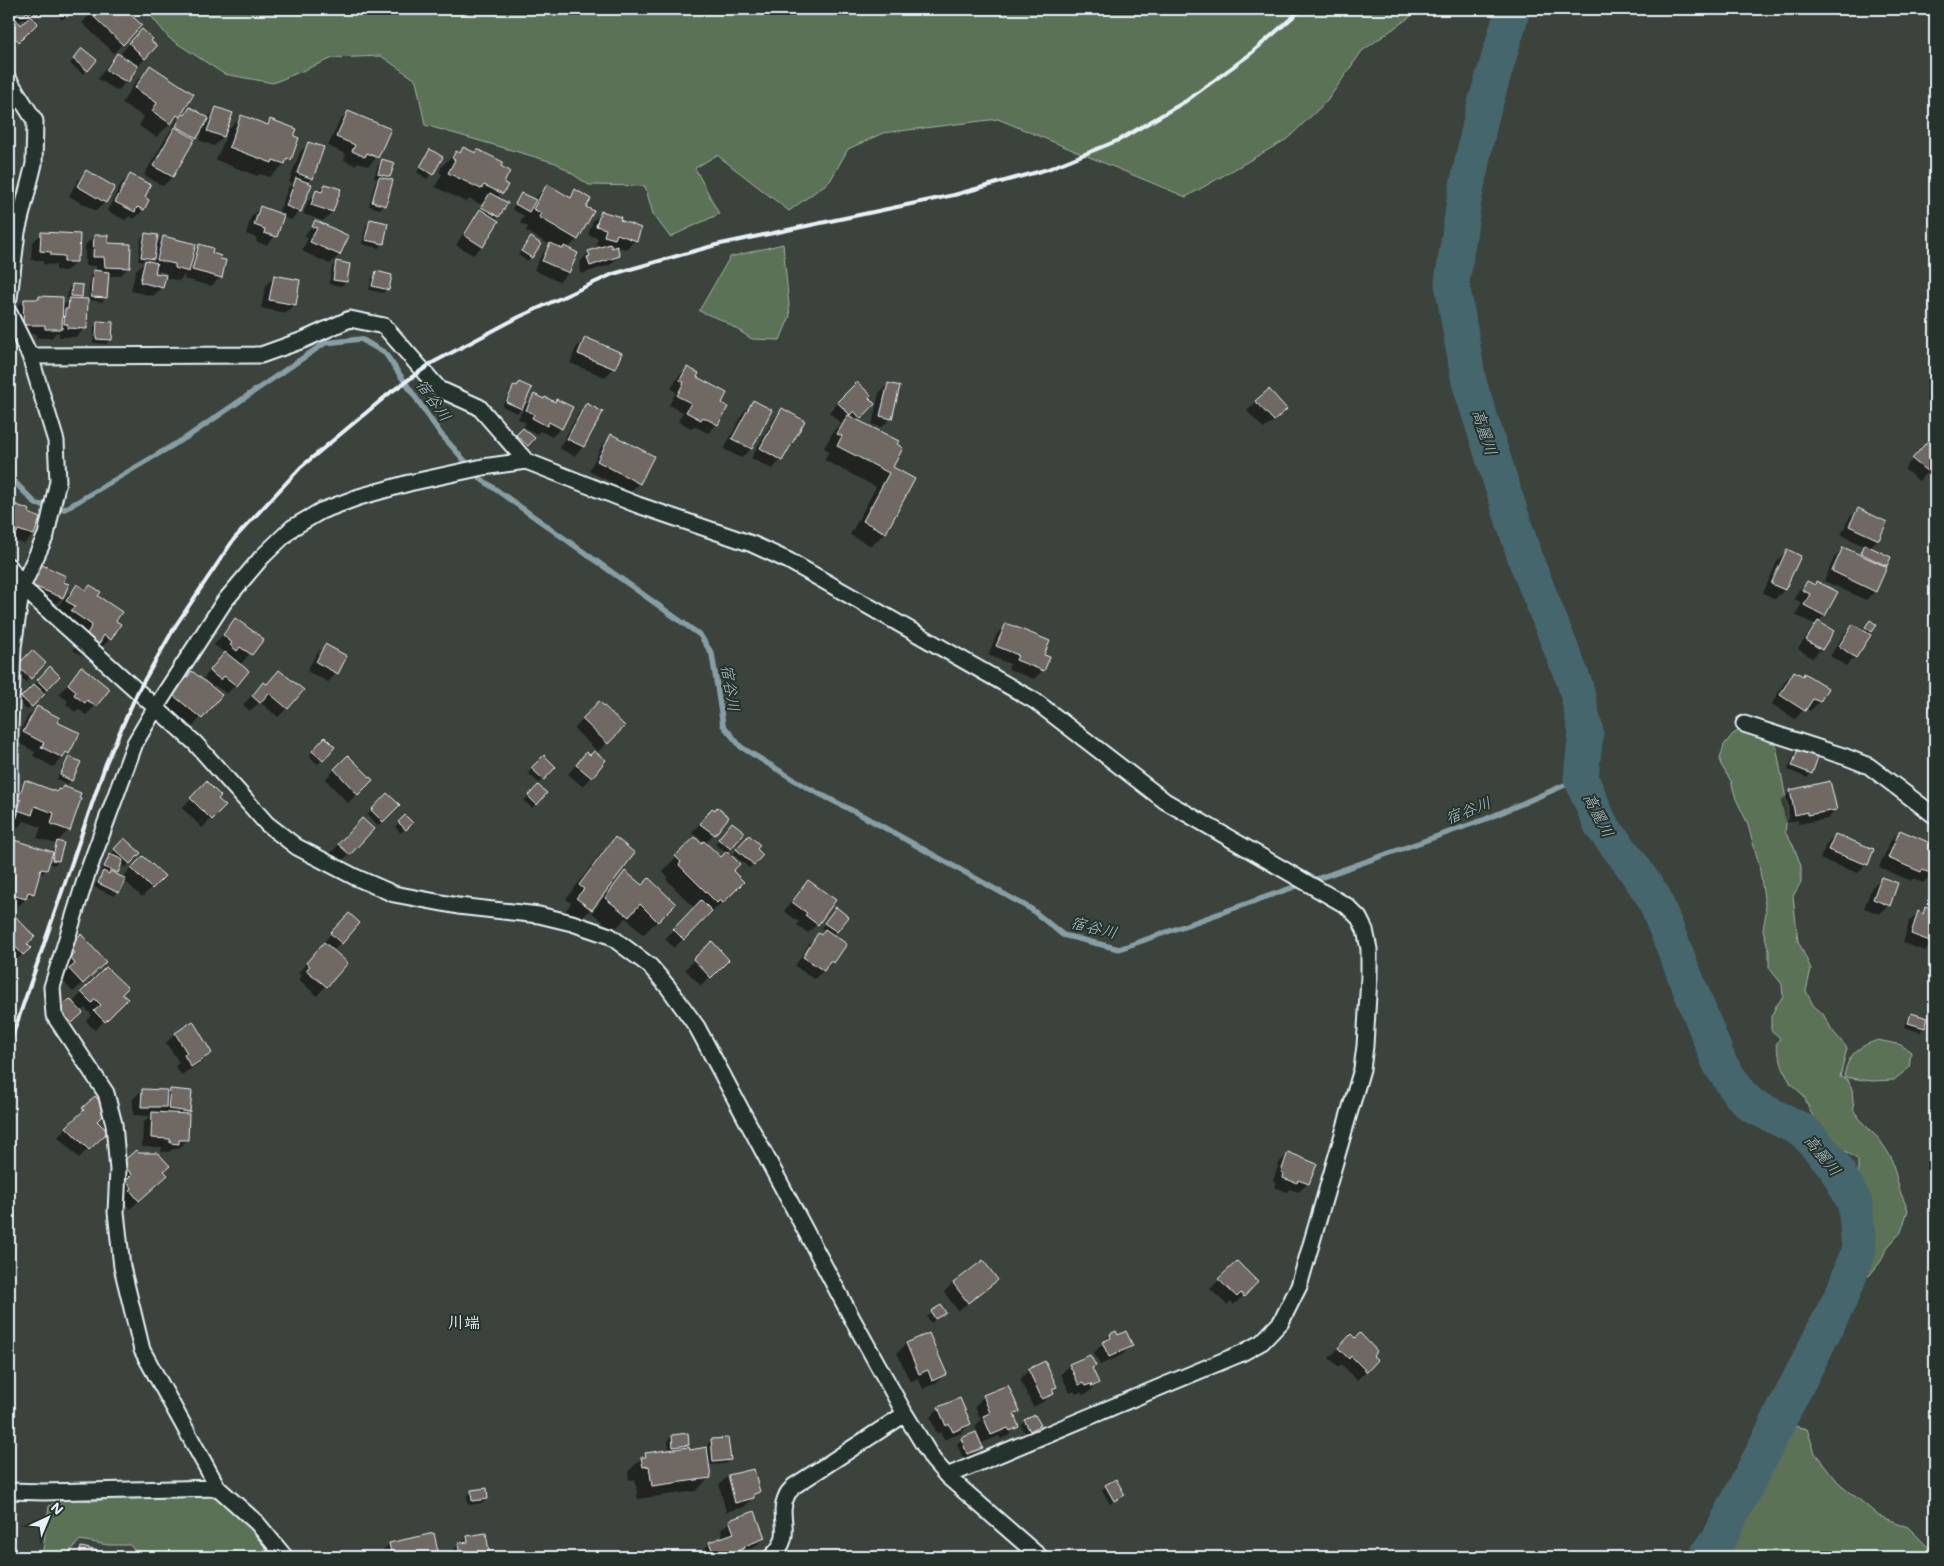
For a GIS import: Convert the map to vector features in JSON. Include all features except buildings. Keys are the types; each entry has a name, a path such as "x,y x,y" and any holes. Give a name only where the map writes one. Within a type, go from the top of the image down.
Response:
{"street":[{"path":"9,80 35,121 34,164 17,232 9,298"},
{"path":"9,313 30,356 56,441 58,480 46,535 22,587 13,647 9,813"},
{"path":"30,356 261,355 303,340 350,319 384,326 439,389 479,407 526,461 638,505 752,544 789,561 1035,701 1165,801 1321,890 1347,906 1359,918 1365,930 1369,949 1365,1046 1362,1069 1299,1286 1281,1322 1262,1342 1242,1353 947,1476"},
{"path":"285,1557 258,1523 218,1488 142,1350 122,1267 116,1212 118,1170 114,1124 106,1093 54,1015 52,987 87,874 135,743 224,602 262,556 292,528 321,511 359,497 408,483 483,467 526,461"},
{"path":"9,566 22,587 195,743 267,824 305,852 355,878 394,894 427,901 539,915 572,923 610,936 650,966 668,987 697,1028 904,1414 933,1460 947,1476 1040,1557"},
{"path":"1744,724 1869,766 1935,816"},
{"path":"771,1557 785,1539 784,1507 787,1495 794,1486 904,1414"},
{"path":"9,1491 218,1488"}],"green space":[{"path":"143,9 1421,9 1362,51 1327,101 1287,139 1186,197 998,119 883,133 848,149 830,181 789,211 717,155 695,168 719,214 670,237 653,214 645,186 589,185 556,163 425,125 416,80 381,56 333,58 273,83 224,74 169,38 147,11"},
{"path":"783,244 790,316 780,340 752,339 722,320 699,311 730,257"},
{"path":"1742,729 1775,740 1788,810 1785,832 1794,847 1801,866 1801,882 1793,896 1798,941 1811,969 1806,991 1813,1005 1823,1014 1832,1030 1847,1048 1840,1077 1848,1080 1852,1089 1854,1111 1879,1139 1891,1157 1900,1191 1908,1210 1901,1232 1886,1249 1881,1261 1869,1276 1862,1272 1870,1240 1858,1178 1858,1160 1847,1152 1821,1141 1818,1123 1810,1111 1804,1096 1791,1084 1783,1068 1776,1045 1780,1038 1771,1030 1771,1017 1783,997 1782,984 1769,968 1769,951 1763,930 1766,912 1759,864 1747,822 1720,759 1724,745 1733,734"},
{"path":"1878,1040 1901,1045 1911,1052 1909,1068 1894,1080 1871,1081 1844,1077 1848,1063 1855,1052"},
{"path":"1778,1422 1807,1429 1815,1453 1838,1482 1879,1516 1908,1527 1928,1547 1935,1547 1935,1557 1699,1557 1699,1547 1705,1534 1738,1490"},
{"path":"199,1495 218,1497 245,1517 280,1557 139,1557 130,1545 108,1545 80,1540 70,1552 70,1557 42,1557 49,1506 66,1498 93,1501 125,1497"}],"waterway":[{"name":"高麗川","path":"1513,9 1481,118 1464,201 1452,283 1469,382 1525,558 1575,684 1586,732 1581,778 1601,825 1629,861 1654,898 1720,1064 1740,1094 1751,1105 1804,1131 1834,1165 1855,1203 1859,1249 1843,1293 1719,1539 1706,1557"},
{"name":"宿谷川","path":"9,476 36,504 65,509 187,437 325,343 361,339 385,353 440,433 481,479 700,635 712,654 723,725 741,747 806,787 865,817 1031,909 1063,935 1119,949 1486,819 1581,778"}],"railway":[{"path":"9,1046 106,763 138,691 176,625 234,539 301,467 391,392 432,363 519,317 613,274 716,245 954,195 1048,169 1119,140 1186,101 1249,55 1302,9"}],"district":[{"name":"川端","path":"464,1322"}]}
